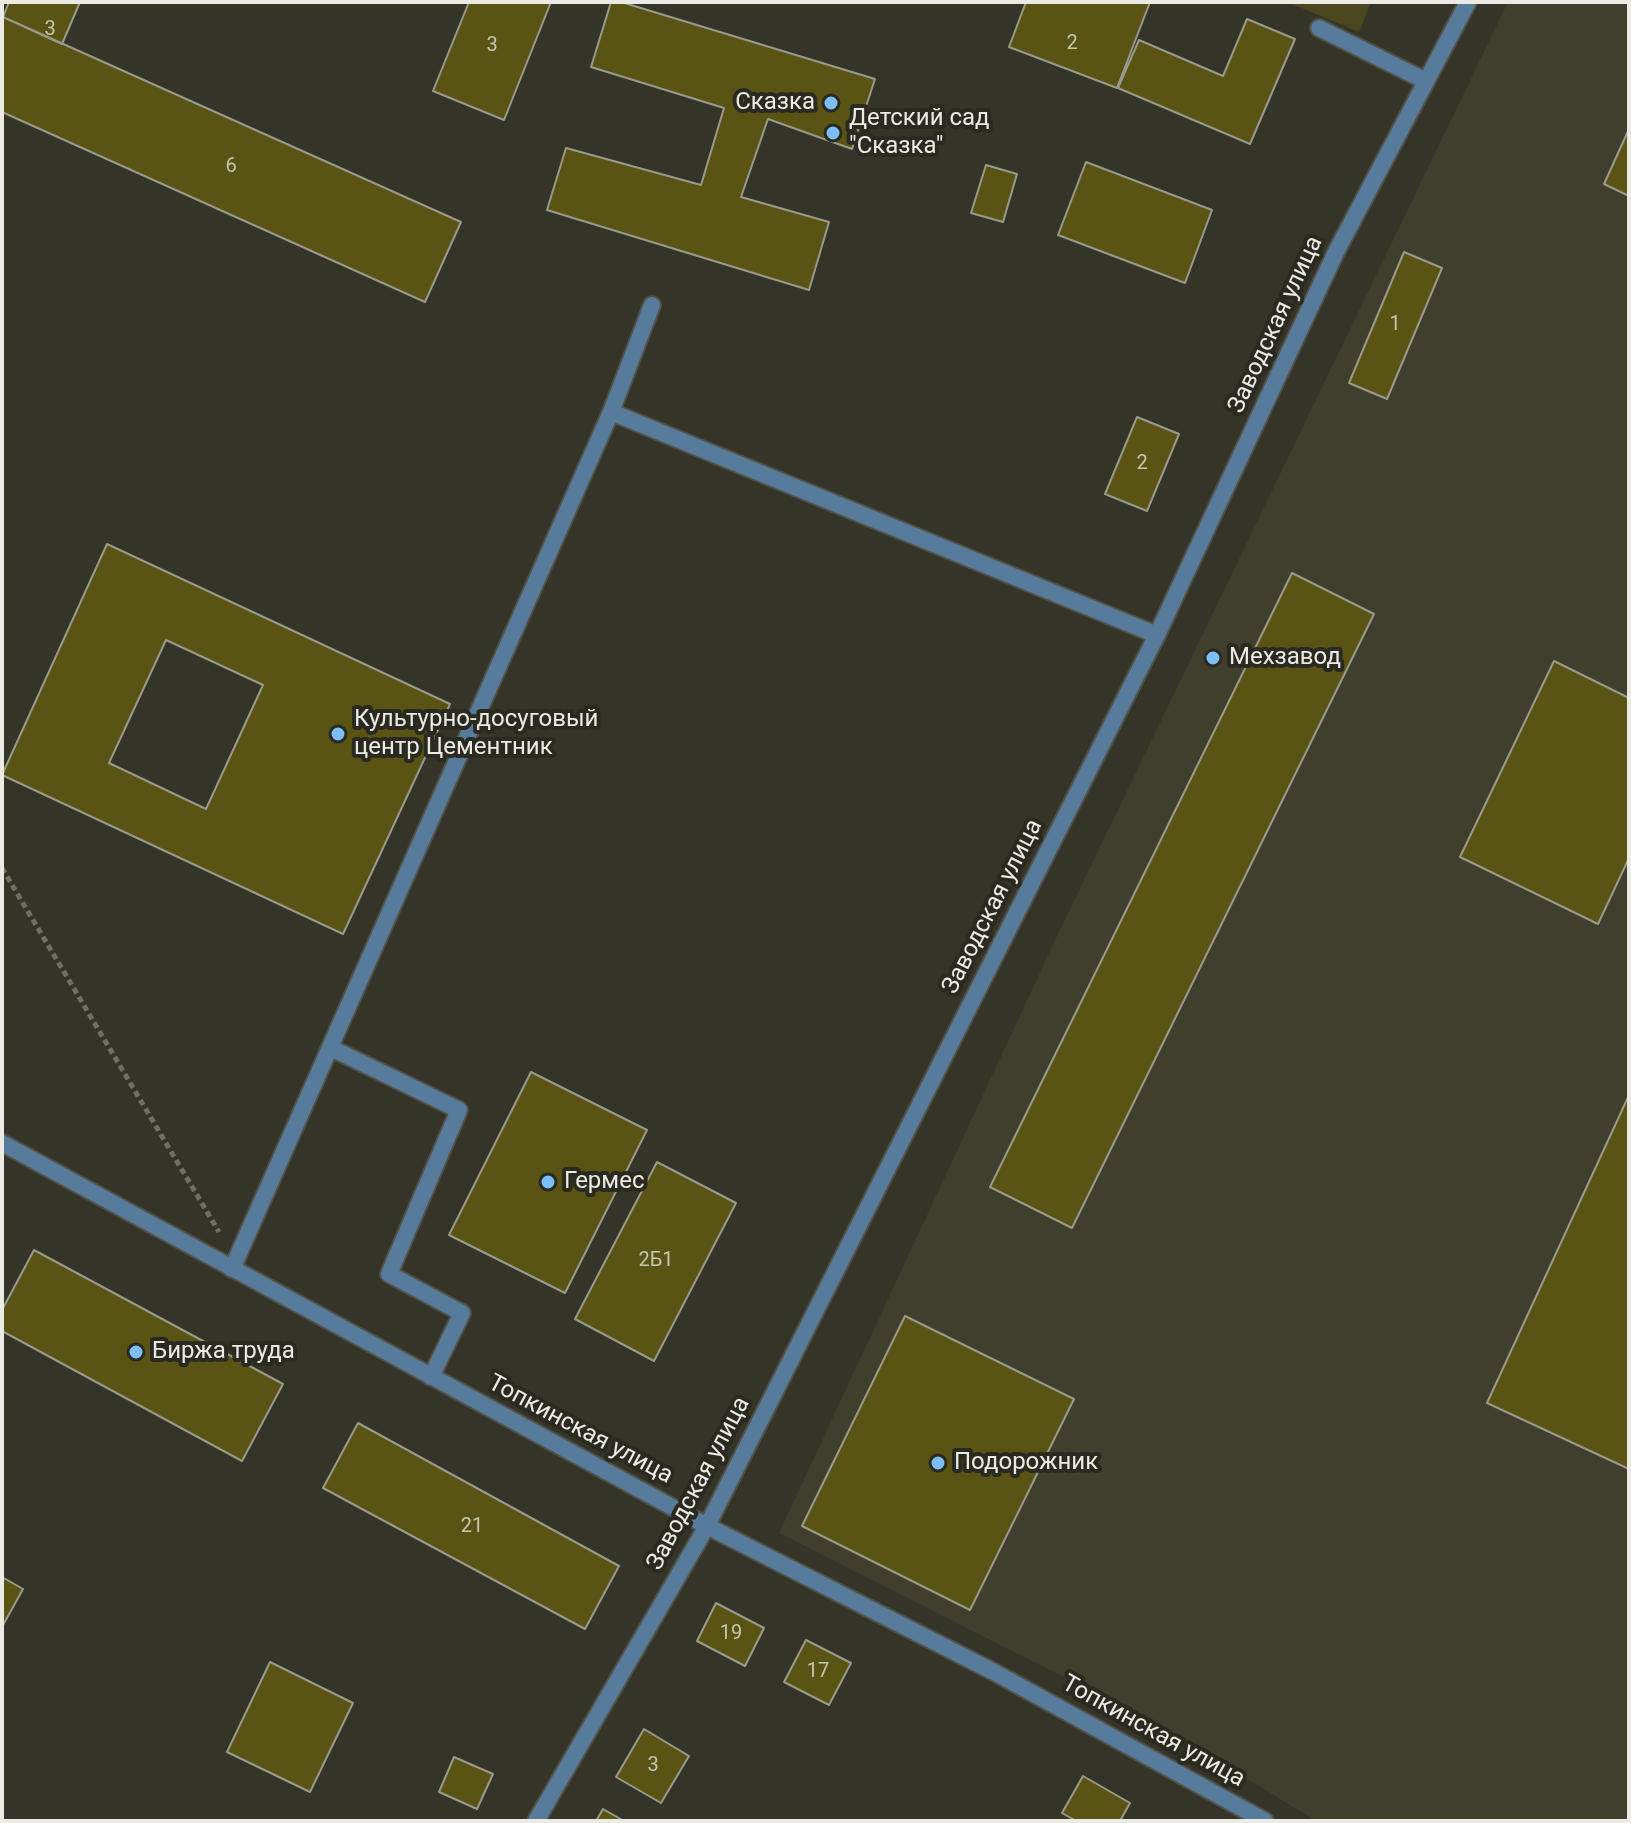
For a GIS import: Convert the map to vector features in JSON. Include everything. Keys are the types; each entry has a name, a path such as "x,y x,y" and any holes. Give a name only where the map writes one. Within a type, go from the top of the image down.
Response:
{"street":[{"name":"Заводская улица","path":"536,1821 707,1526 1157,635 1336,252 1468,2"},
{"path":"1319,28 1426,81"},
{"path":"232,1269 611,412 652,305"},
{"path":"611,412 1157,635"},
{"path":"331,1048 459,1110 389,1274 462,1313 431,1377"},
{"name":"Топкинская улица","path":"2,1143 707,1526 994,1672 1265,1821"}],"path":[{"path":"2,868 220,1234 243,1248"}],"shaded area":[{"path":"1287,2 1371,2 1359,32"},
{"path":"1508,2 1629,2 1629,1821 1316,1821 1159,1725 779,1533 1058,934"}],"building":[{"path":"9,2 80,2 62,44 3,17"},
{"path":"469,2 551,2 504,120 433,91"},
{"name":"Детский сад \"Сказка\"","path":"611,2 621,2 875,79 852,149 768,119 741,197 829,222 809,290 547,210 566,148 701,185 724,108 591,67"},
{"path":"1026,2 1150,2 1117,88 1009,47"},
{"path":"3,17 461,222 425,302 2,112"},
{"path":"1247,19 1295,39 1250,144 1118,88 1139,40 1223,76"},
{"path":"1629,129 1629,196 1604,184"},
{"path":"1086,162 1212,210 1185,283 1058,235"},
{"path":"986,165 1017,174 1003,222 971,213"},
{"path":"1404,252 1442,268 1387,399 1349,383"},
{"path":"1137,417 1179,434 1147,511 1105,494"},
{"name":"Культурно-досуговый центр Цементник","path":"107,544 450,704 343,934 2,775","holes":["166,640 263,685 206,809 109,763"]},
{"path":"1292,573 1374,614 1072,1228 990,1187"},
{"path":"1554,661 1629,698 1629,858 1598,924 1460,857"},
{"name":"Гермес","path":"531,1072 647,1130 565,1293 449,1235"},
{"path":"1629,1095 1629,1469 1487,1403"},
{"path":"657,1162 736,1203 654,1361 575,1319"},
{"path":"34,1250 283,1384 242,1461 2,1331 2,1310"},
{"name":"Подорожник","path":"905,1316 1074,1399 970,1610 802,1526"},
{"path":"358,1423 619,1566 585,1629 323,1488"},
{"path":"2,1577 23,1589 2,1627"},
{"path":"716,1603 764,1628 745,1666 697,1641"},
{"path":"806,1640 851,1663 829,1705 784,1682"},
{"path":"270,1662 353,1703 310,1792 227,1752"},
{"path":"644,1729 689,1756 661,1803 616,1777"},
{"path":"454,1757 493,1774 477,1809 439,1792"},
{"path":"1083,1776 1130,1803 1120,1821 1076,1821 1062,1813"},
{"path":"603,1809 624,1821 596,1821"}],"place":[{"name":"Сказка","path":"831,103"},
{"name":"Детский сад \"Сказка\"","path":"833,133"},
{"name":"Мехзавод","path":"1213,658"},
{"name":"Культурно-досуговый центр Цементник","path":"338,734"},
{"name":"Гермес","path":"548,1182"},
{"name":"Биржа труда","path":"136,1352"},
{"name":"Подорожник","path":"938,1463"}]}
